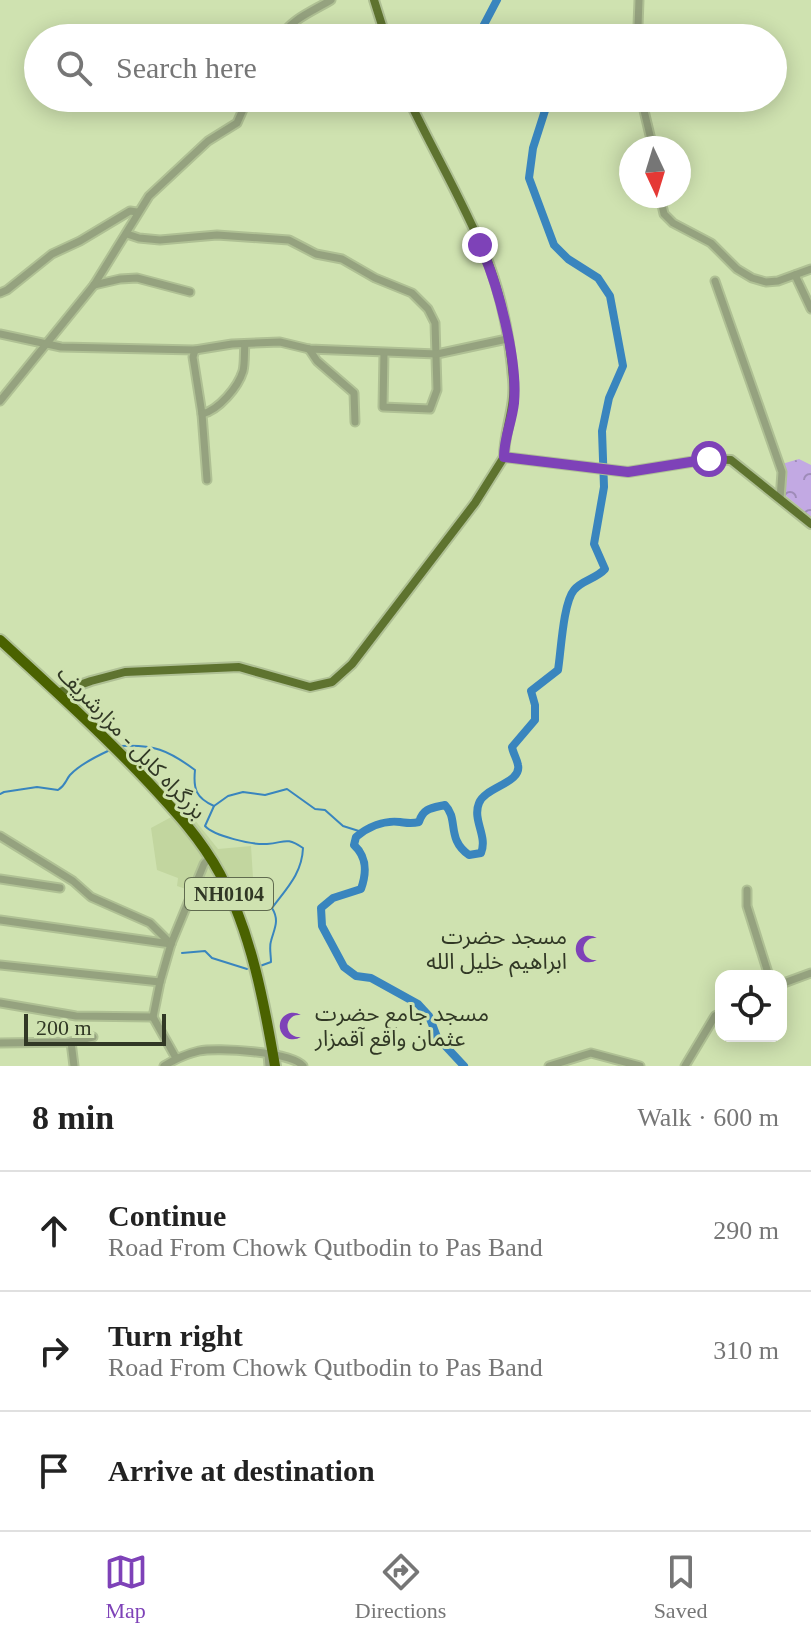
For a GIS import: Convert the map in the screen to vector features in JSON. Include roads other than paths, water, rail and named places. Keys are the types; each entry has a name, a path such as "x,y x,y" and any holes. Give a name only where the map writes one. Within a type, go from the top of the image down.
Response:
{"highway":[{"name":"بزرگراه کابل - مزارشریف","path":"0,640 121,753 189,826 210,857 237,910 252,959 275,1066"}],"main road":[{"path":"374,0 382,24"},
{"path":"57,693 125,672 239,667 310,687 332,682 352,664 438,552 475,503 504,457 504,442 514,402 507,339 489,265 415,112"},
{"path":"504,457 628,472 709,459 731,460 811,524"}],"street":[{"path":"291,24 331,0"},
{"path":"638,24 639,0"},
{"path":"0,401 94,285 149,196 208,141 237,123 242,112"},
{"path":"644,112 650,136"},
{"path":"663,208 673,223 711,243 744,273 766,282 811,269"},
{"path":"0,293 52,254 130,211 137,212"},
{"path":"127,234 160,240 217,235 289,240 316,254 342,259 375,278 412,293 428,309 435,323 437,390 430,409 383,407 384,353"},
{"path":"795,275 811,309"},
{"path":"94,285 137,278 190,292"},
{"path":"715,281 782,472 780,499"},
{"path":"0,334 61,347 195,350 280,342 309,349 437,354 507,339"},
{"path":"202,414 220,404 232,389 243,371 245,344"},
{"path":"309,349 317,361 354,393 355,422"},
{"path":"195,350 193,357 202,414 207,480"},
{"path":"0,836 73,881 91,897 150,923 171,944"},
{"path":"176,1058 153,1017 171,944 204,864 210,857"},
{"path":"0,879 60,888"},
{"path":"747,890 747,906 767,970"},
{"path":"0,920 171,944"},
{"path":"0,965 160,982"},
{"path":"787,982 811,973"},
{"path":"0,1003 76,1016 153,1017"},
{"path":"685,1066 715,1016"},
{"path":"0,1043 71,1042 93,1037"},
{"path":"71,1042 74,1066"},
{"path":"164,1066 176,1058 222,1048 270,1054 300,1061 303,1066"},
{"path":"549,1066 591,1053 640,1066"},
{"path":"269,1066 270,1054"}],"waterway":[{"path":"484,24 497,0"},
{"path":"464,1066 437,1037 429,1016 418,1004 371,978 356,976 344,967 322,926 321,908 333,898 361,889 365,865 354,845 356,837 376,825 419,822 426,811 445,805 462,849 469,855 481,853 483,840 477,816 479,803 518,771 512,747 535,720 531,691 558,670 570,596 577,587 605,569 594,544 604,487 602,431 609,398 623,366 610,296 598,278 568,259 554,245 529,178 533,148 545,112"},
{"path":"120,746 151,747 185,763 195,770 195,788 200,796 214,806 228,796 243,792 265,795 287,789 315,809 325,810 343,826 362,832"},
{"path":"0,794 37,787 58,790 79,767 110,750"},
{"path":"214,806 205,826 216,833 260,844 288,841 303,848 296,873 272,908 276,921 270,943 271,962 260,966"},
{"path":"182,953 205,951 212,958 247,969"}],"place":[{"name":"مسجد حضرت ابراهیم خلیل الله","path":"589,949"},
{"name":"مسجد جامع حضرت عثمان واقع آقمزار","path":"293,1026"}]}
